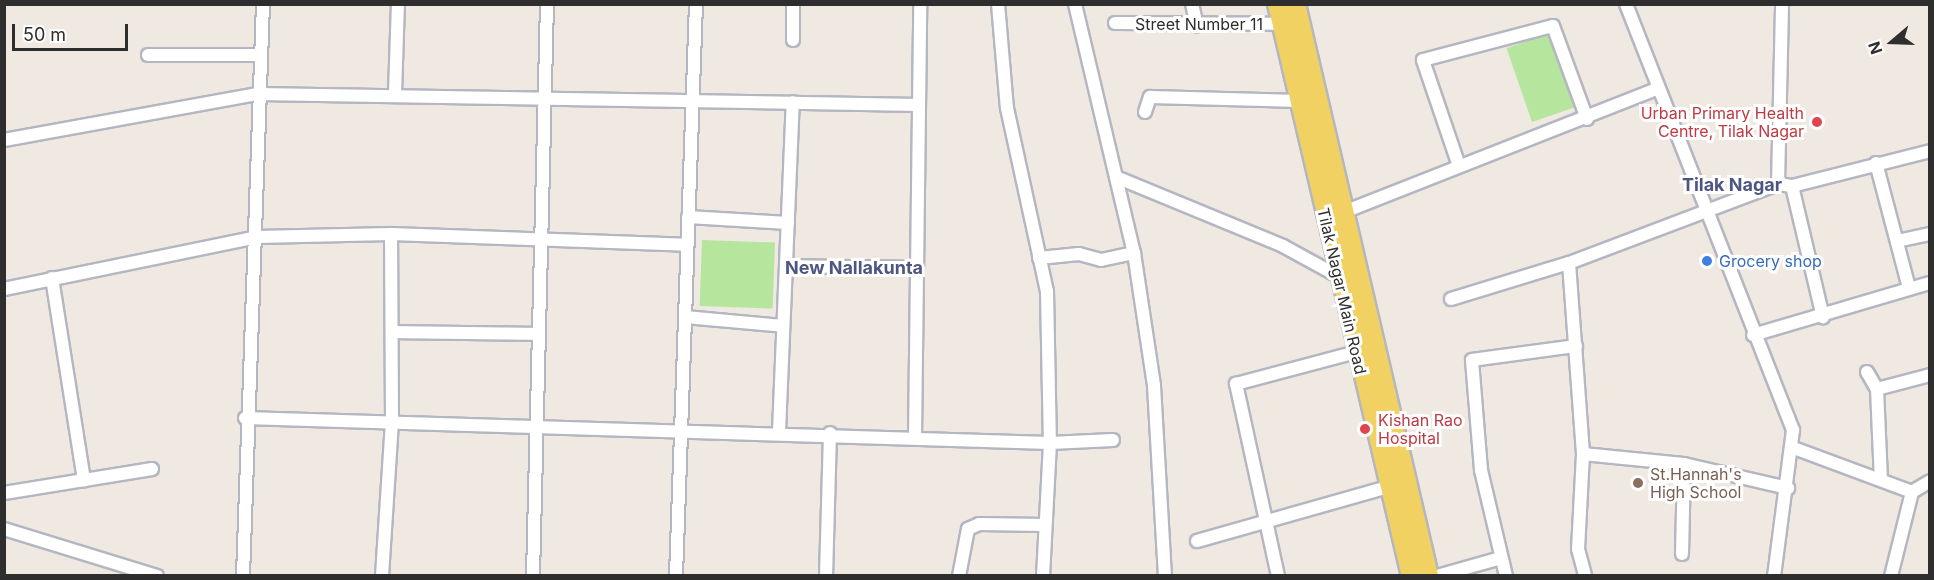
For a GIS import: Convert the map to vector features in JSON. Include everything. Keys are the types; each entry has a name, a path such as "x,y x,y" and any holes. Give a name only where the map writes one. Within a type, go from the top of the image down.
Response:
{"main road":[{"name":"Tilak Nagar Main Road","path":"1278,4 1300,101 1333,215 1338,276 1364,351 1428,576"},
{"name":"Tilak Nagar Main Road","path":"1295,4 1333,215 1412,576"}],"street":[{"path":"243,576 245,418 257,237 257,55 263,4"},
{"path":"395,93 398,4"},
{"path":"533,576 547,4"},
{"path":"676,576 679,429 696,4"},
{"path":"793,4 793,40"},
{"path":"915,435 915,268 920,4"},
{"path":"998,4 1007,108 1047,291 1050,443 1043,576"},
{"path":"1075,4 1134,253 1154,386 1165,576"},
{"path":"1192,4 1197,25"},
{"path":"1626,4 1704,211 1793,430 1788,488 1774,576"},
{"path":"1778,184 1782,4"},
{"name":"Street Number 11","path":"1115,23 1282,24"},
{"path":"1459,166 1423,60 1553,26 1587,119"},
{"path":"148,54 257,55"},
{"path":"1333,215 1587,119 1657,89"},
{"path":"4,140 258,94 395,93 919,105"},
{"path":"1145,112 1150,97 1300,101"},
{"path":"779,431 793,102"},
{"path":"1451,299 1569,263 1778,184 1792,186 1929,151"},
{"path":"1876,163 1909,288"},
{"path":"1116,177 1283,246 1338,276"},
{"path":"1792,186 1823,317"},
{"path":"688,217 788,223"},
{"path":"382,576 392,420 391,234"},
{"path":"4,289 257,237 391,234 687,245"},
{"path":"1897,241 1929,234"},
{"path":"1039,258 1078,254 1101,260 1134,253"},
{"path":"1569,263 1584,454 1578,549 1585,576"},
{"path":"786,266 915,268"},
{"path":"52,278 84,480"},
{"path":"1753,335 1823,317 1929,283"},
{"path":"685,317 783,326"},
{"path":"393,332 538,334"},
{"path":"1506,576 1481,470 1472,360 1576,346"},
{"path":"1278,576 1236,384 1364,351"},
{"path":"1867,372 1877,389 1881,480"},
{"path":"1877,389 1929,375"},
{"path":"245,418 915,435 1050,443 1113,440"},
{"path":"826,576 830,433"},
{"path":"1791,447 1912,492"},
{"path":"1584,454 1684,464 1788,488"},
{"path":"1682,554 1684,464"},
{"path":"4,493 152,470"},
{"path":"1891,576 1912,492 1929,481"},
{"path":"1197,541 1268,525 1391,486"},
{"path":"958,576 962,540 968,529 979,524 1045,525"},
{"path":"4,529 157,576"},
{"path":"1437,576 1501,558"}],"green space":[{"path":"1551,33 1576,107 1532,122 1507,48"},
{"path":"702,240 775,243 773,309 700,306"}],"place":[{"name":"Urban Primary Health Centre, Tilak Nagar","path":"1817,122"},
{"name":"Grocery shop","path":"1707,261"},
{"name":"Kishan Rao Hospital","path":"1365,429"},
{"name":"St.Hannah's High School","path":"1638,483"}],"district":[{"name":"Tilak Nagar","path":"1732,185"},
{"name":"New Nallakunta","path":"854,268"}]}
